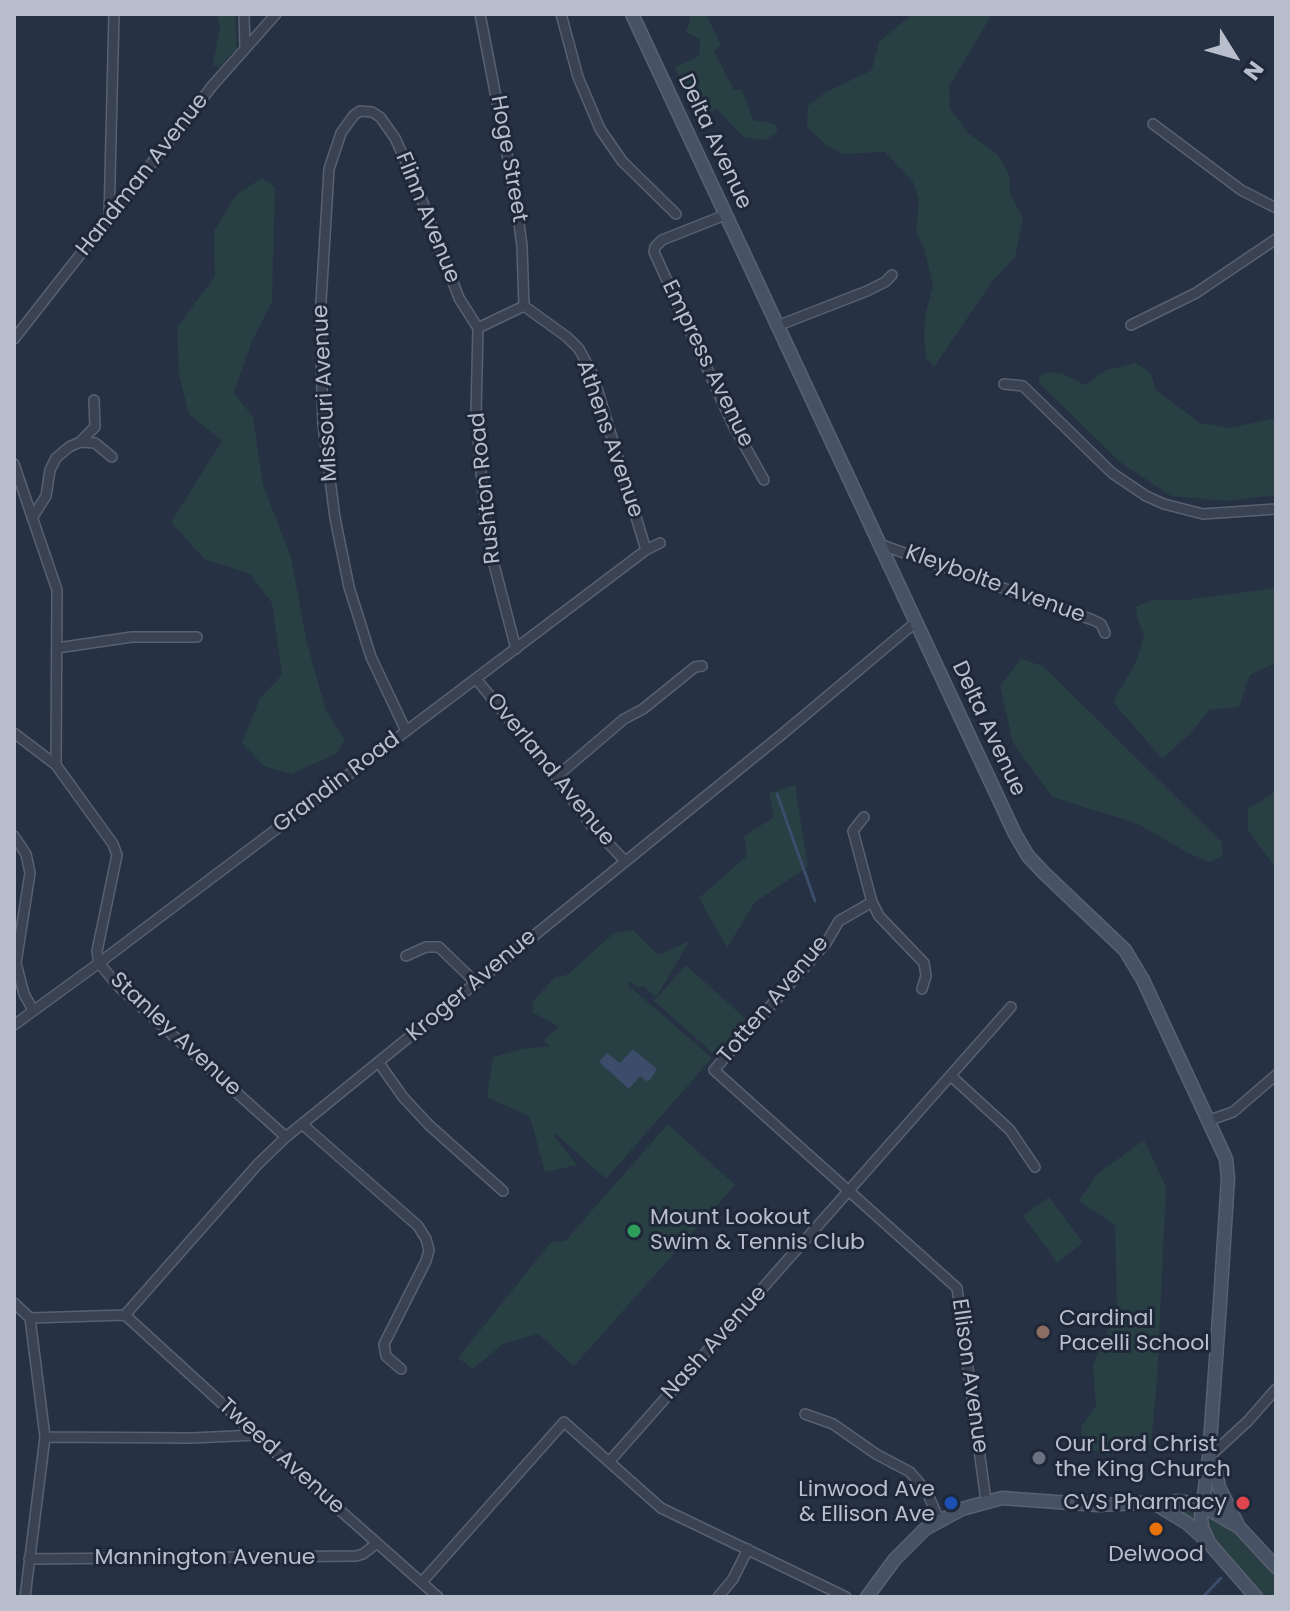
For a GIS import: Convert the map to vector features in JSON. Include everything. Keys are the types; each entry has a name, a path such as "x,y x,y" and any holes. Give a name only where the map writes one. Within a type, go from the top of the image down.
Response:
{"main road":[{"name":"Delta Avenue","path":"632,14 1015,834 1028,856 1044,873 1125,950 1143,980 1226,1159 1228,1178 1202,1527 1209,1543"},
{"name":"Delta Avenue","path":"1209,1457 1215,1466 1219,1487 1234,1523 1276,1567"},
{"path":"867,1597 909,1543 939,1520 986,1501 1017,1497 1098,1505 1169,1500 1203,1506 1234,1523"},
{"path":"1154,1503 1187,1523 1209,1543 1256,1597"},
{"path":"1209,1543 1209,1534 1215,1525 1234,1523"}],"street":[{"path":"109,220 114,14"},
{"path":"244,14 245,48"},
{"name":"Handman Avenue","path":"14,339 245,48 276,14"},
{"name":"Hoge Street","path":"480,14 514,188 522,246 524,306"},
{"path":"561,14 578,77 600,129 622,161 676,214"},
{"name":"Missouri Avenue","path":"372,112 360,111 347,123 336,144 329,169 320,318 323,425 335,518 359,622 385,691 406,731"},
{"name":"Flinn Avenue","path":"372,112 380,117 395,138 420,194 459,298 478,328"},
{"path":"1153,124 1241,190 1276,208"},
{"name":"Empress Avenue","path":"725,215 662,240 655,247 656,258 733,425 764,480"},
{"path":"1131,325 1196,293 1276,239"},
{"path":"777,326 867,291 892,275"},
{"path":"478,328 524,306"},
{"name":"Athens Avenue","path":"524,306 567,337 579,349 593,375 646,550"},
{"name":"Rushton Road","path":"478,328 476,415 482,491 491,553 516,649"},
{"path":"1004,384 1023,386 1112,473 1146,496 1203,514 1276,509"},
{"path":"32,518 43,504 50,470 56,458 80,442 95,427 94,400"},
{"path":"80,442 101,446 112,457"},
{"path":"14,464 57,590 56,765"},
{"name":"Grandin Road","path":"14,1025 646,550 660,543"},
{"name":"Kleybolte Avenue","path":"879,544 1093,620 1101,624 1105,633"},
{"name":"Kroger Avenue","path":"125,1315 258,1164 286,1137 916,622"},
{"path":"57,648 132,637 197,637"},
{"path":"556,777 624,719 643,709 695,667 702,666"},
{"name":"Overland Avenue","path":"477,680 591,825 624,860"},
{"name":"Stanley Avenue","path":"14,733 56,765 113,844 117,855 97,951 99,963 119,987 286,1137"},
{"path":"864,817 853,831 872,902 879,916 924,963 926,976 922,989"},
{"path":"14,836 26,854 30,873 16,963 24,994 33,1010"},
{"name":"Totten Avenue","path":"714,1070 826,943 839,921 872,902"},
{"path":"406,956 426,947 439,947 476,983"},
{"name":"Nash Avenue","path":"609,1462 1011,1007"},
{"path":"379,1063 403,1097 429,1125 503,1191"},
{"name":"Ellison Avenue","path":"714,1070 957,1288 986,1501"},
{"path":"1210,1120 1233,1112 1276,1075"},
{"path":"951,1076 1010,1130 1035,1167"},
{"path":"302,1124 418,1226 426,1239 429,1250 426,1261 384,1344 386,1356 401,1369"},
{"path":"14,1303 30,1318 45,1437 25,1597"},
{"path":"30,1318 125,1315"},
{"name":"Tweed Avenue","path":"125,1315 438,1597"},
{"path":"1209,1457 1248,1421 1276,1389"},
{"path":"805,1414 833,1424 876,1454 910,1472 927,1492 939,1520"},
{"path":"422,1582 564,1422 661,1508 846,1597"},
{"path":"45,1437 256,1435"},
{"name":"Mannington Avenue","path":"29,1559 356,1556 377,1543"},
{"path":"718,1597 733,1579 748,1549"}],"green space":[{"path":"217,14 235,14 237,48 219,67 213,65 220,26"},
{"path":"689,14 706,14 721,45 714,51 734,90 742,90 753,120 775,124 778,131 766,140 743,137 717,109 696,117 675,67 699,56 700,39 686,32"},
{"path":"912,14 992,14 949,87 950,109 968,133 998,155 1009,174 1010,194 1023,218 1015,257 992,282 934,367 926,358 924,336 926,311 933,286 924,248 916,232 919,200 913,182 885,152 843,154 827,146 807,127 808,106 826,92 872,70 879,42"},
{"path":"262,178 275,187 272,302 252,341 234,393 253,417 263,485 291,557 307,643 326,711 345,740 337,753 292,774 264,766 242,743 260,698 282,675 272,603 250,574 204,559 171,522 222,441 189,414 179,375 177,327 215,276 214,231 237,194"},
{"path":"1136,363 1151,373 1156,390 1200,423 1230,428 1276,418 1276,495 1225,501 1171,496 1120,462 1040,384 1038,377 1050,372 1063,374 1085,385 1106,370"},
{"path":"1276,588 1276,663 1250,675 1239,707 1209,710 1190,734 1162,759 1113,702 1137,660 1144,635 1136,607 1151,600 1185,600"},
{"path":"1021,659 1043,666 1222,842 1223,856 1210,862 1138,824 1052,797 1013,743 1000,686"},
{"path":"795,785 808,867 755,902 727,948 699,898 747,856 744,836 774,817 769,793"},
{"path":"1276,791 1276,868 1248,830 1248,809"},
{"name":"Mount Lookout Swim & Tennis Club","path":"633,930 658,955 690,941 656,997 642,985 639,988 630,982 628,985 712,1058 606,1179 556,1134 554,1136 577,1165 545,1172 530,1117 487,1097 493,1057 550,1046 543,1040 559,1027 532,1012 533,1001 555,977 567,975 614,933"},
{"path":"686,965 746,1019 715,1055 654,1001"},
{"name":"Mount Lookout Swim & Tennis Club","path":"668,1124 735,1185 574,1366 538,1334 503,1344 473,1369 458,1358 551,1242 565,1241"},
{"path":"1144,1140 1166,1187 1157,1382 1151,1443 1108,1455 1082,1447 1081,1427 1096,1406 1093,1365 1117,1309 1115,1225 1079,1201 1096,1175"},
{"path":"1049,1197 1083,1243 1057,1263 1023,1216"},
{"path":"1209,1457 1233,1514 1276,1567 1276,1597 1256,1597 1209,1543 1154,1503 1202,1506"}],"water":[{"path":"633,1049 657,1069 650,1080 646,1081 640,1076 629,1089 599,1062 607,1053 620,1063"}],"waterway":[{"path":"777,794 815,901"},
{"path":"1203,1597 1221,1578"}],"place":[{"name":"Mount Lookout Swim & Tennis Club","path":"634,1231"},
{"name":"Cardinal Pacelli School","path":"1043,1332"},
{"name":"Our Lord Christ the King Church","path":"1039,1458"},
{"name":"Linwood Ave & Ellison Ave","path":"951,1503"},
{"name":"CVS Pharmacy","path":"1243,1503"},
{"name":"Delwood","path":"1156,1529"}]}
